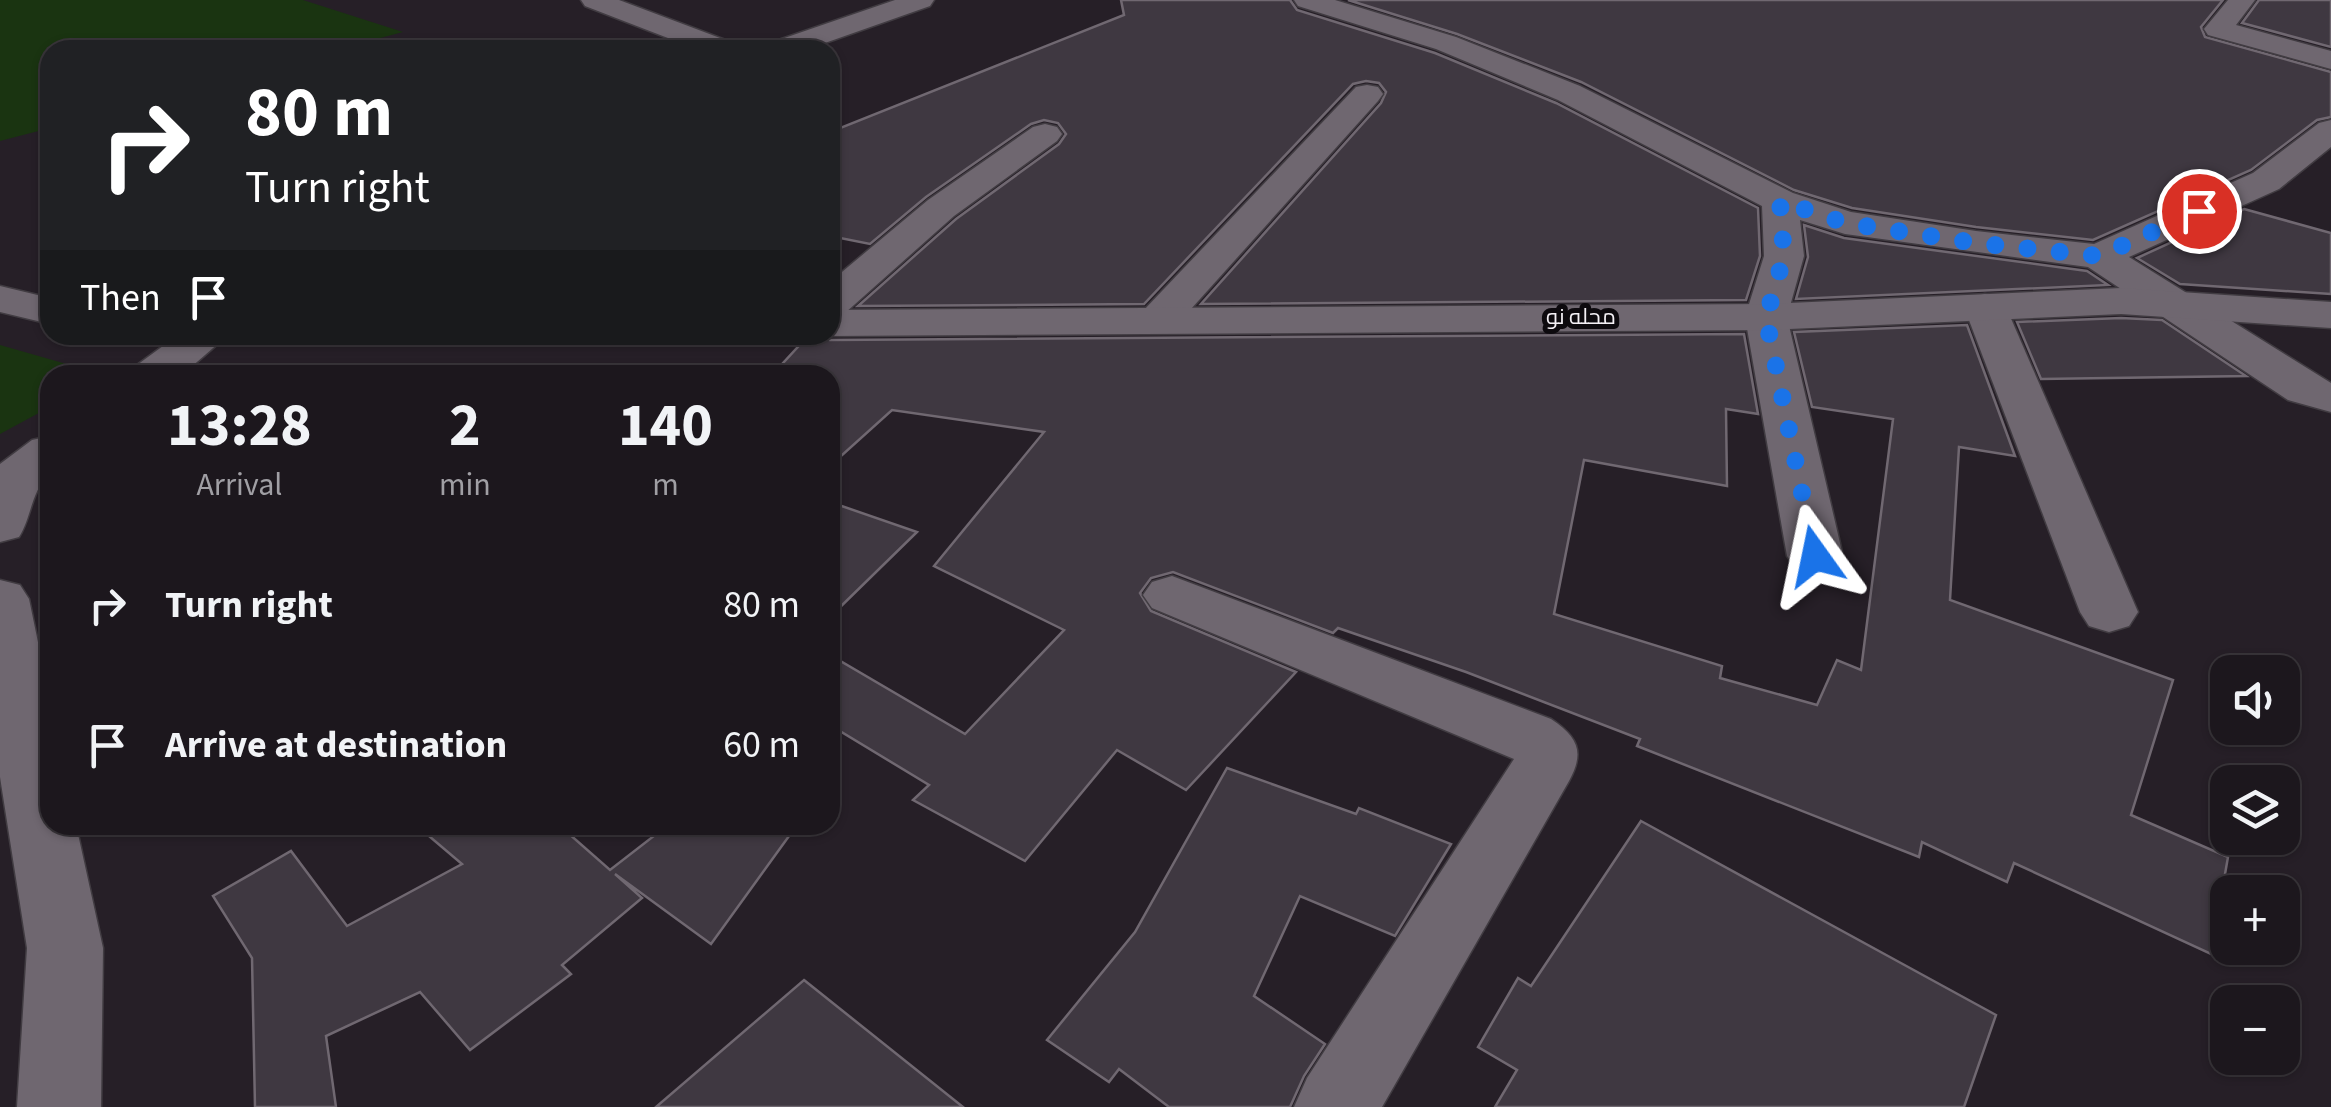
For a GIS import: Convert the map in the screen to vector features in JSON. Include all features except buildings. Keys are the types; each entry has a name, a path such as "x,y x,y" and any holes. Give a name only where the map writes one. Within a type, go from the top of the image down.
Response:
{"street":[{"path":"594,0 700,40"},
{"path":"805,40 921,0"},
{"path":"1307,0 1446,44 1569,93 1780,201 1845,223 2099,256 2305,390 2331,398"},
{"path":"2242,0 2218,29 2331,60"},
{"path":"1158,320 1367,94"},
{"path":"2099,256 2266,182 2331,130"},
{"path":"840,295 941,208 1045,134"},
{"path":"1780,201 1784,256 1766,318 1815,556"},
{"name":"محله نو","path":"840,323 1766,318 2121,301 2331,315"},
{"path":"1984,307 2110,612"},
{"path":"166,365 192,345"},
{"path":"0,525 16,476 40,459"},
{"path":"1172,595 1528,736 1547,749 1546,763 1336,1107"},
{"path":"0,599 40,814"},
{"path":"44,835 65,948 60,1107"}],"green space":[{"path":"0,0 303,0 403,32 373,40 40,40 40,131 0,141"},
{"path":"0,345 70,365 40,365 40,412 0,434"}],"route":[{"path":"1815,556 1766,318 1784,256 1780,201 1845,223 2099,256 2199,211"}]}
